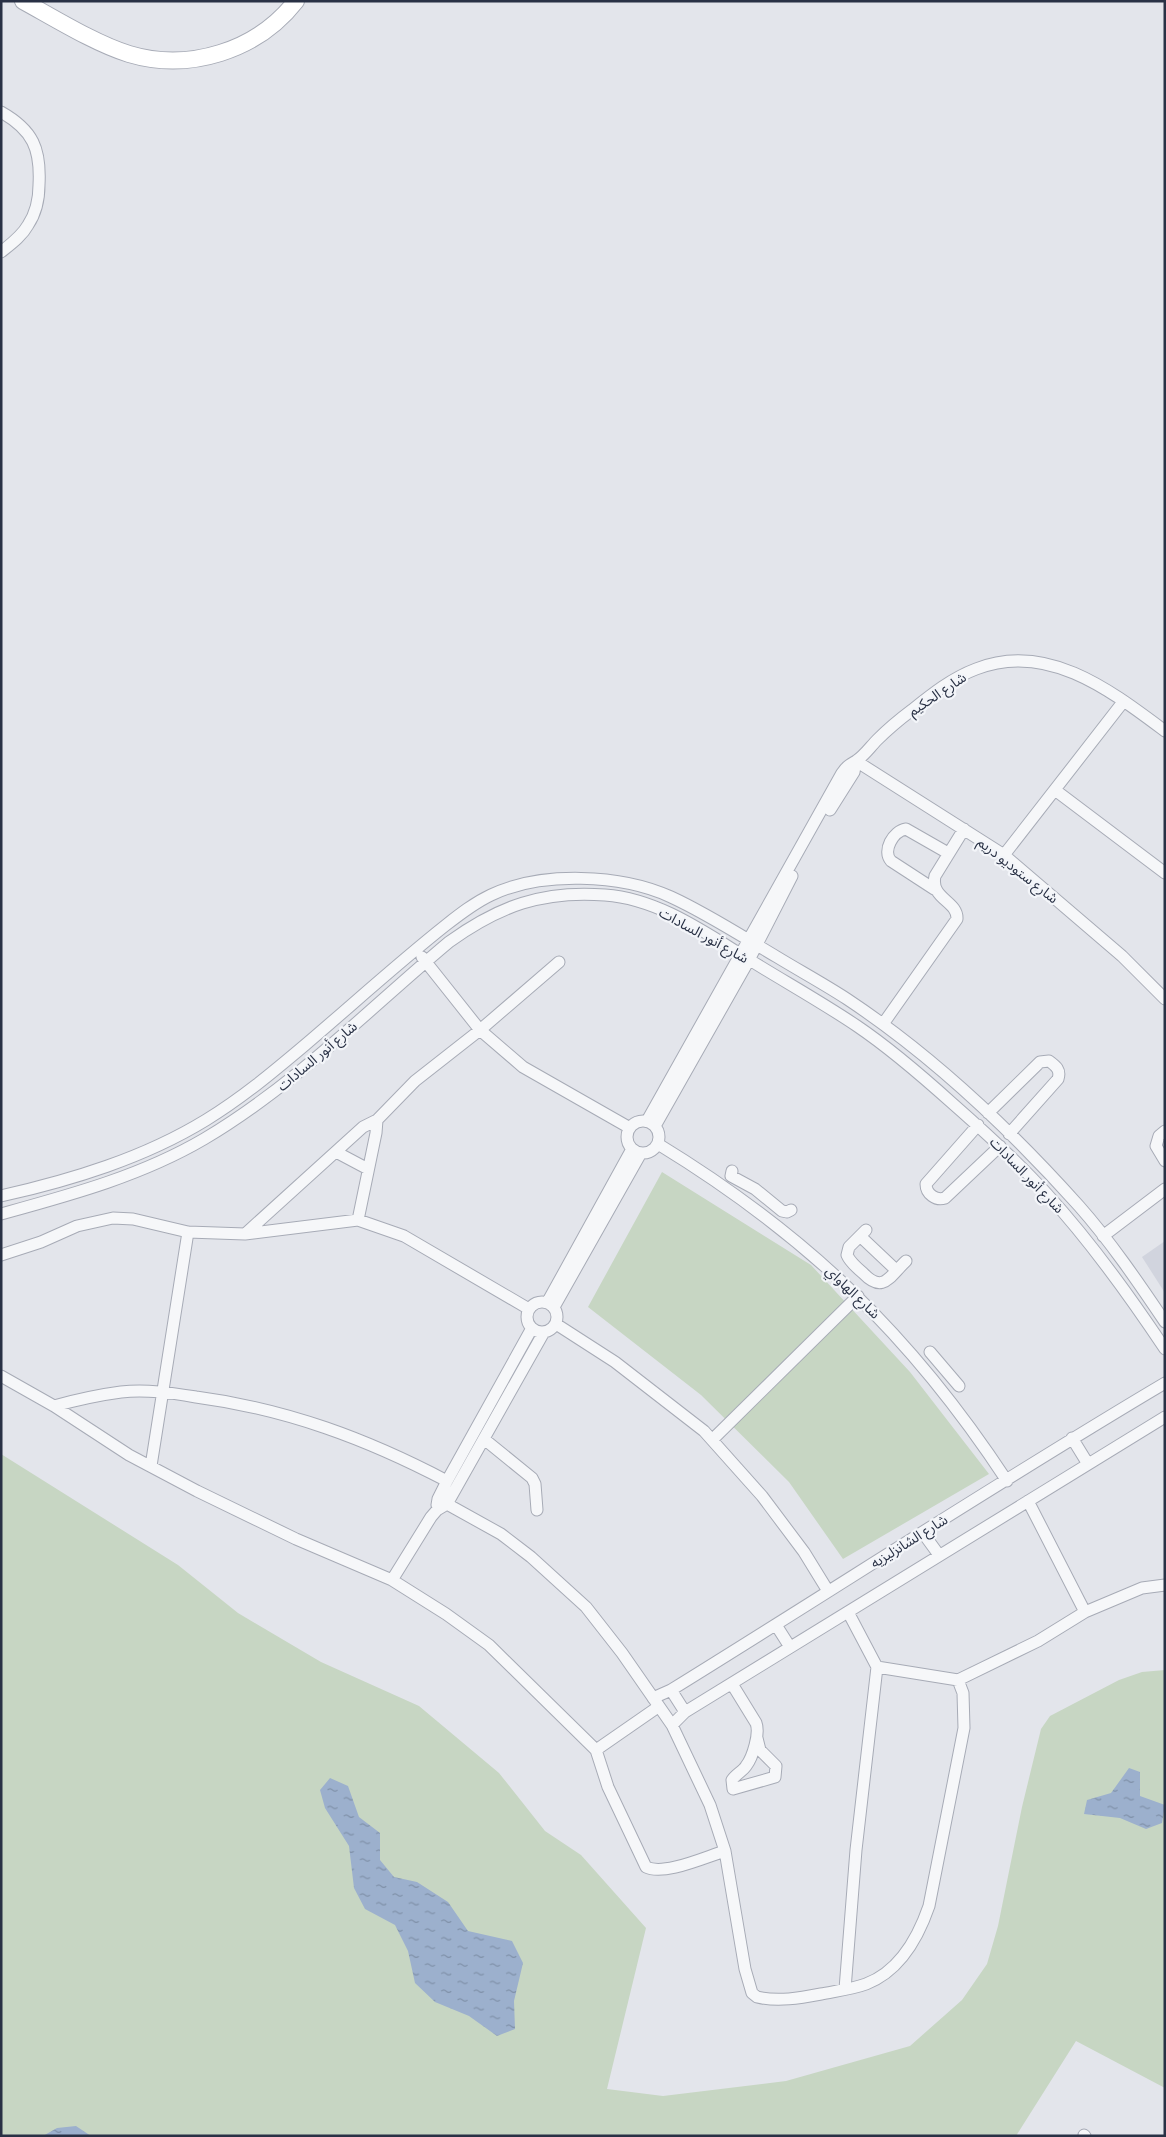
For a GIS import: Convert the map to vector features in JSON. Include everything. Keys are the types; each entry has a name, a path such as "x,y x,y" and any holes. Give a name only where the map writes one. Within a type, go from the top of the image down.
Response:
{"street":[{"path":"23,1 113,48 142,58 173,61 203,58 243,44 277,22 296,1"},
{"path":"1,112 18,122 30,136 38,153 40,172 39,199 34,214 28,226 16,241 1,252"},
{"name":"شارع الحكيم","path":"856,761 891,726 946,684 976,669 992,664 1025,660 1073,671 1097,684 1165,731"},
{"path":"1004,855 1123,702"},
{"path":"651,1124 752,942 815,834 854,772 856,761"},
{"name":"شارع ستوديو دريم","path":"856,761 1004,855 1122,956 1165,999"},
{"path":"1055,790 1165,873"},
{"path":"883,1024 957,919 955,912 934,889 891,861 887,856 887,850 897,832 906,829 948,853"},
{"path":"934,889 935,876 964,829"},
{"name":"شارع أنور السادات","path":"1,1196 76,1176 111,1164 164,1142 205,1121 253,1089 415,949 469,907 492,894 511,887 544,881 594,879 619,881 671,897 752,942 846,998 883,1024 948,1076 988,1113 1080,1207 1165,1322"},
{"path":"544,881 547,897"},
{"name":"شارع أنور السادات","path":"1,1214 85,1190 140,1170 202,1140 278,1090 455,937 490,915 532,900 547,897 567,894 608,895 632,900 675,916 858,1027 919,1073 978,1125 1048,1194 1118,1280 1165,1349"},
{"path":"415,949 480,1030 523,1067 539,1078 630,1128"},
{"path":"245,1234 363,1127 376,1120 416,1081 480,1030 559,962"},
{"path":"988,1113 1040,1062 1049,1061 1056,1066 1059,1072 1058,1079 1009,1134"},
{"path":"358,1220 376,1133 376,1120"},
{"path":"638,1122 651,1124 659,1134 658,1144 649,1152 637,1151 627,1139 630,1128 638,1122"},
{"path":"978,1125 926,1184 927,1190 934,1197 939,1200 945,1198 1000,1146"},
{"path":"1165,1131 1159,1136 1156,1146 1165,1162"},
{"name":"شارع الهاواي","path":"658,1144 747,1202 817,1258 847,1285 888,1326 938,1383 980,1440 1007,1481"},
{"path":"550,1305 637,1151"},
{"path":"336,1152 368,1169"},
{"path":"732,1171 732,1176 755,1189 782,1211 787,1212 791,1210"},
{"path":"747,1202 755,1189"},
{"path":"1103,1236 1165,1189"},
{"path":"757,1210 766,1197"},
{"path":"1,1255 41,1242 77,1226 113,1218 133,1219 188,1232 245,1234 358,1220 404,1236 529,1309"},
{"path":"150,1466 188,1232"},
{"path":"896,1270 863,1233 849,1247 847,1252 848,1258 872,1282 878,1284 884,1282 906,1261"},
{"path":"847,1285 860,1271"},
{"path":"712,1440 858,1296"},
{"path":"392,1580 484,1439 544,1332 553,1328 556,1324 557,1315 550,1305 537,1303 529,1309 528,1321 532,1328 544,1332"},
{"path":"556,1324 621,1367 704,1431 762,1496 804,1552 828,1592"},
{"path":"441,1504 447,1481 532,1328"},
{"path":"930,1352 958,1386"},
{"path":"928,1372 940,1363"},
{"path":"938,1383 948,1373"},
{"path":"1,1376 54,1406 150,1466 251,1518 392,1580 489,1644 596,1750 608,1787 646,1866 652,1870 666,1869 725,1851"},
{"name":"شارع الشانزليزيه","path":"596,1750 671,1690 1007,1481 1072,1438 1165,1383"},
{"path":"54,1406 82,1398 122,1392 163,1392 224,1400 295,1416 352,1436 404,1458 447,1481"},
{"name":"شارع الشانزليزيه","path":"672,1725 686,1712 790,1647 1165,1417"},
{"path":"1072,1438 1088,1464"},
{"path":"484,1439 532,1478 535,1484 537,1510"},
{"path":"1028,1501 1085,1612"},
{"path":"441,1504 501,1534 531,1557 586,1607 613,1641 672,1725 710,1805 725,1851 752,1994 763,1998 797,1999 867,1983 880,1976 910,1949 921,1930 929,1906 964,1728 963,1693 958,1680"},
{"path":"923,1533 939,1555"},
{"path":"877,1667 958,1680 1038,1642 1085,1612 1142,1588 1165,1585"},
{"path":"844,1989 856,1850 877,1667 848,1612"},
{"path":"776,1625 790,1647"},
{"path":"732,1684 756,1722 760,1750 776,1766 775,1777 733,1789 733,1778 747,1766 757,1738"},
{"path":"671,1690 686,1712"}],"shaded area":[{"path":"1165,1241 1165,1293 1142,1257"}],"green space":[{"path":"662,1172 811,1265 910,1372 989,1474 843,1559 789,1482 701,1395 588,1307"},
{"path":"1,1454 178,1565 238,1613 321,1662 419,1706 499,1773 545,1831 581,1855 646,1928 607,2089 663,2096 786,2081 910,2046 962,2000 987,1964 998,1926 1022,1807 1041,1729 1050,1716 1119,1680 1142,1672 1165,1670 1165,2088 1076,2041 1016,2136 1,2136"}],"water":[{"path":"1129,1768 1140,1772 1140,1796 1165,1805 1162,1823 1146,1829 1120,1818 1084,1814 1087,1800 1111,1793"},
{"path":"330,1778 348,1786 359,1817 380,1833 380,1860 394,1877 417,1882 448,1902 468,1931 512,1941 523,1963 514,2001 515,2029 497,2036 469,2016 435,2002 415,1983 408,1951 395,1925 365,1909 354,1888 349,1846 325,1808 320,1790"},
{"path":"76,2126 91,2136 43,2136 57,2128"}]}
